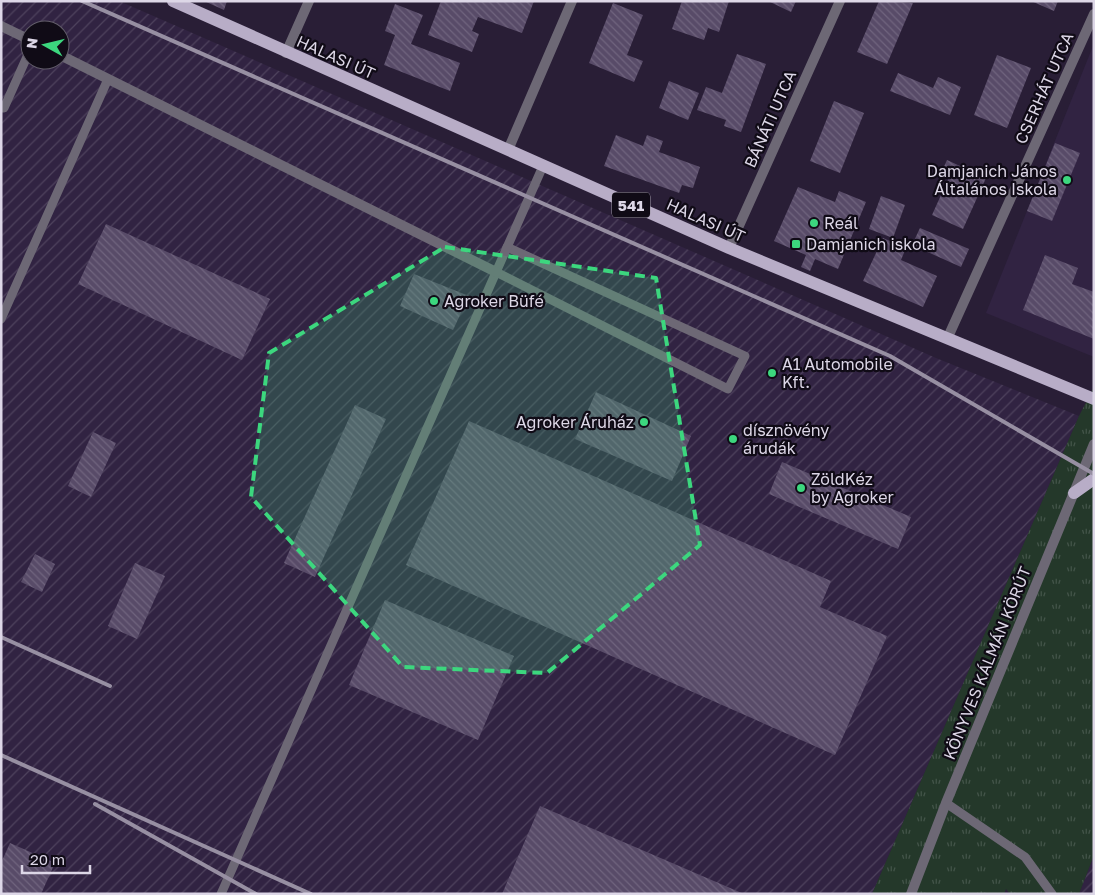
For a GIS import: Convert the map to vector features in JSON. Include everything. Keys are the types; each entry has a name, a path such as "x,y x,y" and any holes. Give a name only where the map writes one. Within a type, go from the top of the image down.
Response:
{"main road":[{"name":"HALASI ÚT","path":"173,1 286,53 728,248 1094,399"},
{"path":"1074,493 1094,479"}],"street":[{"path":"286,53 310,1"},
{"path":"508,150 572,1"},
{"name":"BÁNÁTI UTCA","path":"728,248 840,1"},
{"name":"CSERHÁT UTCA","path":"948,338 1094,14"},
{"path":"1,26 20,35"},
{"path":"70,60 496,272"},
{"name":"KÖNYVES KÁLMÁN KÖRÚT","path":"911,894 946,803 1094,444"}],"lane":[{"path":"1,108 4,108 21,70"},
{"path":"1,319 108,79"},
{"path":"221,894 543,166"},
{"path":"496,272 728,389 745,356 507,247"},
{"path":"946,803 1025,857 1052,894"}],"highlighted area":[{"path":"445,247 656,278 700,545 547,673 403,667 251,497 269,353"}],"shaded area":[{"path":"1,1 119,1 936,358 1079,416 872,894 1,894"},
{"name":"Damjanich János Általános Iskola","path":"1094,46 1094,357 986,313"},
{"path":"1094,855 1094,894 1079,894"}],"green space":[{"path":"1094,387 1094,855 1079,894 1010,894 1006,889 1004,894 872,894 1079,416"}],"building":[{"path":"204,1 227,1 224,10"},
{"path":"441,1 534,1 522,33 478,17 472,31 479,34 472,52 428,35"},
{"path":"682,1 729,1 719,32 708,28 704,40 672,29"},
{"path":"768,1 796,1 791,12"},
{"path":"879,1 913,3 887,64 857,52"},
{"path":"1031,1 1058,1 1054,11"},
{"path":"613,3 643,15 627,55 643,61 634,82 589,63"},
{"path":"395,4 423,15 411,44 460,63 450,91 384,65 395,35 385,31"},
{"path":"737,54 766,64 741,132 724,126 726,120 697,110 706,87 722,93"},
{"path":"997,55 1031,68 1007,128 974,115"},
{"path":"898,73 933,88 938,77 961,87 950,115 890,91"},
{"path":"669,81 699,93 688,120 659,108"},
{"path":"834,101 864,113 840,173 810,161"},
{"path":"616,135 643,146 647,135 663,141 659,152 700,167 693,188 682,185 679,193 604,166"},
{"path":"1055,143 1080,153 1052,221 1027,211"},
{"path":"947,160 986,178 963,229 932,215 950,175 942,171"},
{"path":"798,187 835,202 839,191 866,202 838,269 815,259 810,271 801,267 806,255 774,241"},
{"path":"881,196 905,205 893,238 869,229"},
{"path":"106,224 270,299 242,360 78,284"},
{"path":"920,228 969,249 961,267 912,245"},
{"path":"883,238 906,248 901,260 937,276 923,307 863,281"},
{"path":"1045,255 1078,268 1072,284 1094,292 1094,339 1023,310"},
{"name":"Agroker Büfé","path":"414,274 469,296 453,330 400,306"},
{"path":"596,392 691,436 672,481 575,439"},
{"path":"355,405 386,419 315,577 284,563"},
{"path":"469,421 831,581 820,607 887,636 835,755 406,565"},
{"path":"93,432 116,443 91,497 68,486"},
{"path":"782,462 911,517 898,549 769,494"},
{"path":"35,554 55,564 42,592 21,582"},
{"path":"135,563 165,576 137,639 108,626"},
{"path":"385,600 514,656 478,740 349,685"},
{"path":"540,806 744,894 502,894"},
{"path":"10,843 55,863 41,894 1,894 1,863"}],"railway":[{"path":"82,1 890,356 1094,474"},
{"path":"1,637 110,686"},
{"path":"1,755 311,894"},
{"path":"95,804 256,894"}],"place":[{"name":"Damjanich János Általános Iskola","path":"1067,180"},
{"name":"Reál","path":"814,223"},
{"name":"Damjanich iskola","path":"796,244"},
{"name":"Agroker Büfé","path":"434,301"},
{"name":"A1 Automobile Kft.","path":"772,373"},
{"name":"Agroker Áruház","path":"644,422"},
{"name":"dísznövény árudák","path":"733,439"},
{"name":"ZöldKéz by Agroker","path":"801,488"}]}
